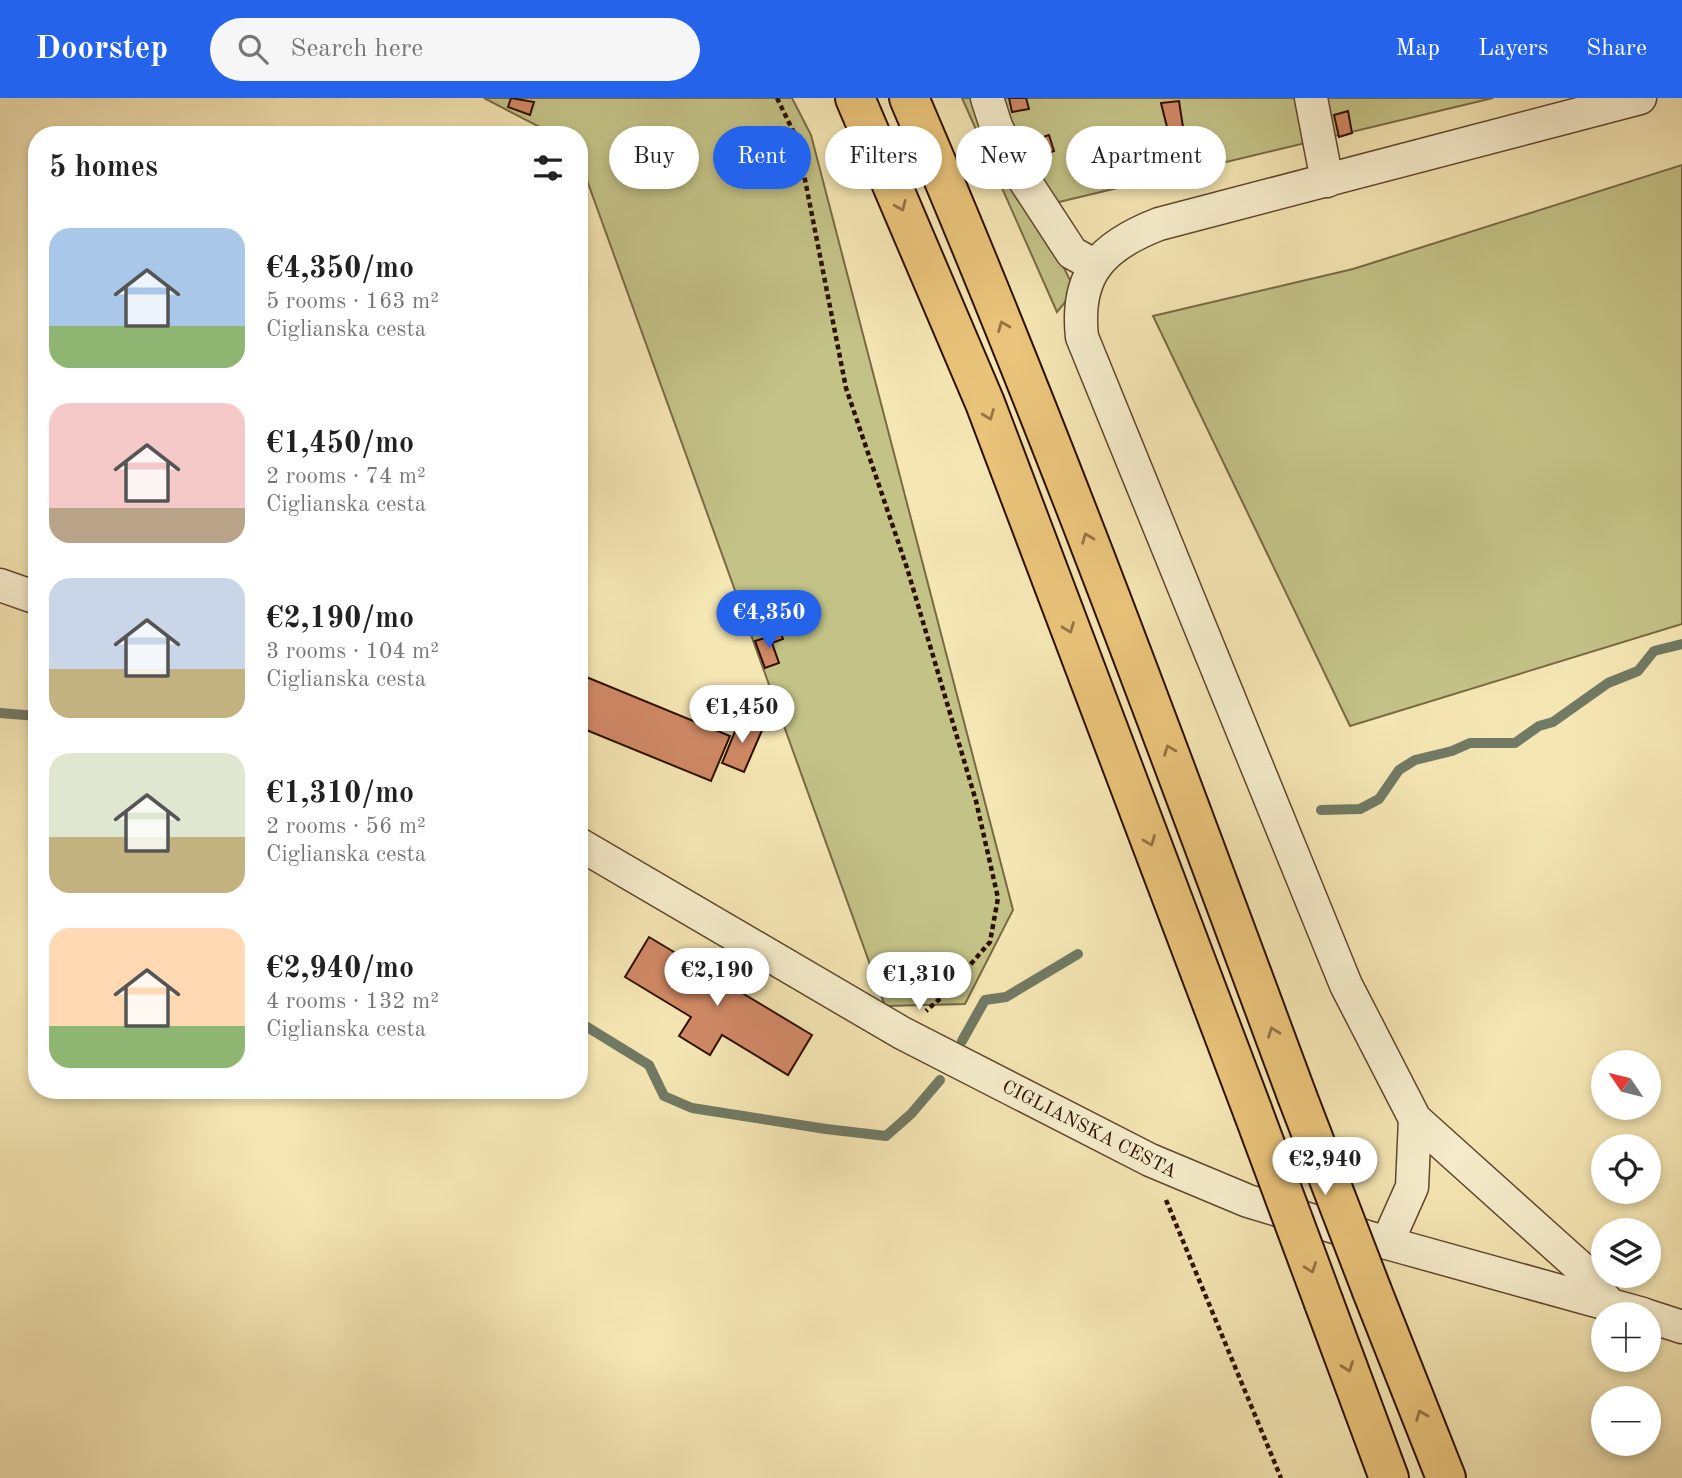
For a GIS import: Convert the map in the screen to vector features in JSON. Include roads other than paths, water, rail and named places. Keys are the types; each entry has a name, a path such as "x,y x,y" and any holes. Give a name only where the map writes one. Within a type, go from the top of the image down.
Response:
{"main road":[{"path":"855,98 985,403 1389,1478"},
{"path":"909,98 1038,413 1166,743 1297,1096 1446,1478"}],"street":[{"path":"987,98 996,126 1030,188 1072,253 1096,266"},
{"path":"1311,98 1327,181"},
{"path":"1607,1302 1583,1270 1415,1119 1346,985 1082,337 1080,314 1082,290 1096,266 1115,246 1147,229 1640,98"},
{"path":"0,584 28,595"},
{"name":"CIGLIANSKA CESTA","path":"588,849 902,1033 1150,1160 1248,1201 1387,1243 1604,1302"},
{"path":"1387,1243 1412,1187 1415,1119"},
{"path":"1661,1320 1682,1327"}],"waterway":[{"path":"1321,810 1360,809 1379,799 1399,770 1415,760 1452,751 1470,743 1515,743 1539,726 1553,722 1608,683 1638,671 1654,651 1682,644"},
{"path":"0,713 28,715"},
{"path":"962,1041 985,1000 1006,997 1078,954"},
{"path":"588,1028 649,1065 664,1096 692,1108 826,1129 886,1136 911,1114 940,1080"}]}
